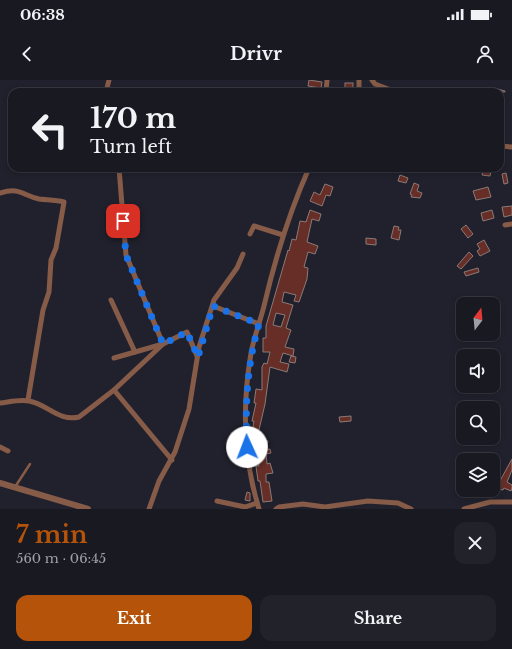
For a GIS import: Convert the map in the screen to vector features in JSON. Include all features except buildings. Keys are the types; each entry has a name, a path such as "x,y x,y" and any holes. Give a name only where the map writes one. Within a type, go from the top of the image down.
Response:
{"street":[{"path":"372,80 384,88"},
{"path":"119,172 126,255 163,344"},
{"path":"259,509 250,480 245,415 246,385 250,358 283,235 307,172"},
{"path":"0,193 20,191 29,196 40,199 64,202 56,248 51,260 49,292 43,310 28,400"},
{"path":"505,225 512,224"},
{"path":"250,234 254,226 283,235"},
{"path":"149,509 158,481 172,460 189,409 198,357 214,300 237,268 243,254"},
{"path":"111,300 135,352"},
{"path":"213,306 259,324"},
{"path":"114,358 163,344 187,332 198,357"},
{"path":"0,402 28,400 52,413 73,419 79,417 94,407 114,390 163,344"},
{"path":"114,390 172,460"},
{"path":"0,447 8,451"},
{"path":"0,483 88,509"},
{"path":"217,500 245,507 257,503"},
{"path":"276,509 279,507 303,504 325,507 368,501 398,503 411,509"},
{"path":"464,509 490,502 512,502"}],"lane":[{"path":"15,487 30,464"}],"route":[{"path":"123,221 126,255 163,344 187,332 198,357 199,347 213,306 259,324 251,351 246,385 245,415 247,447"}]}
